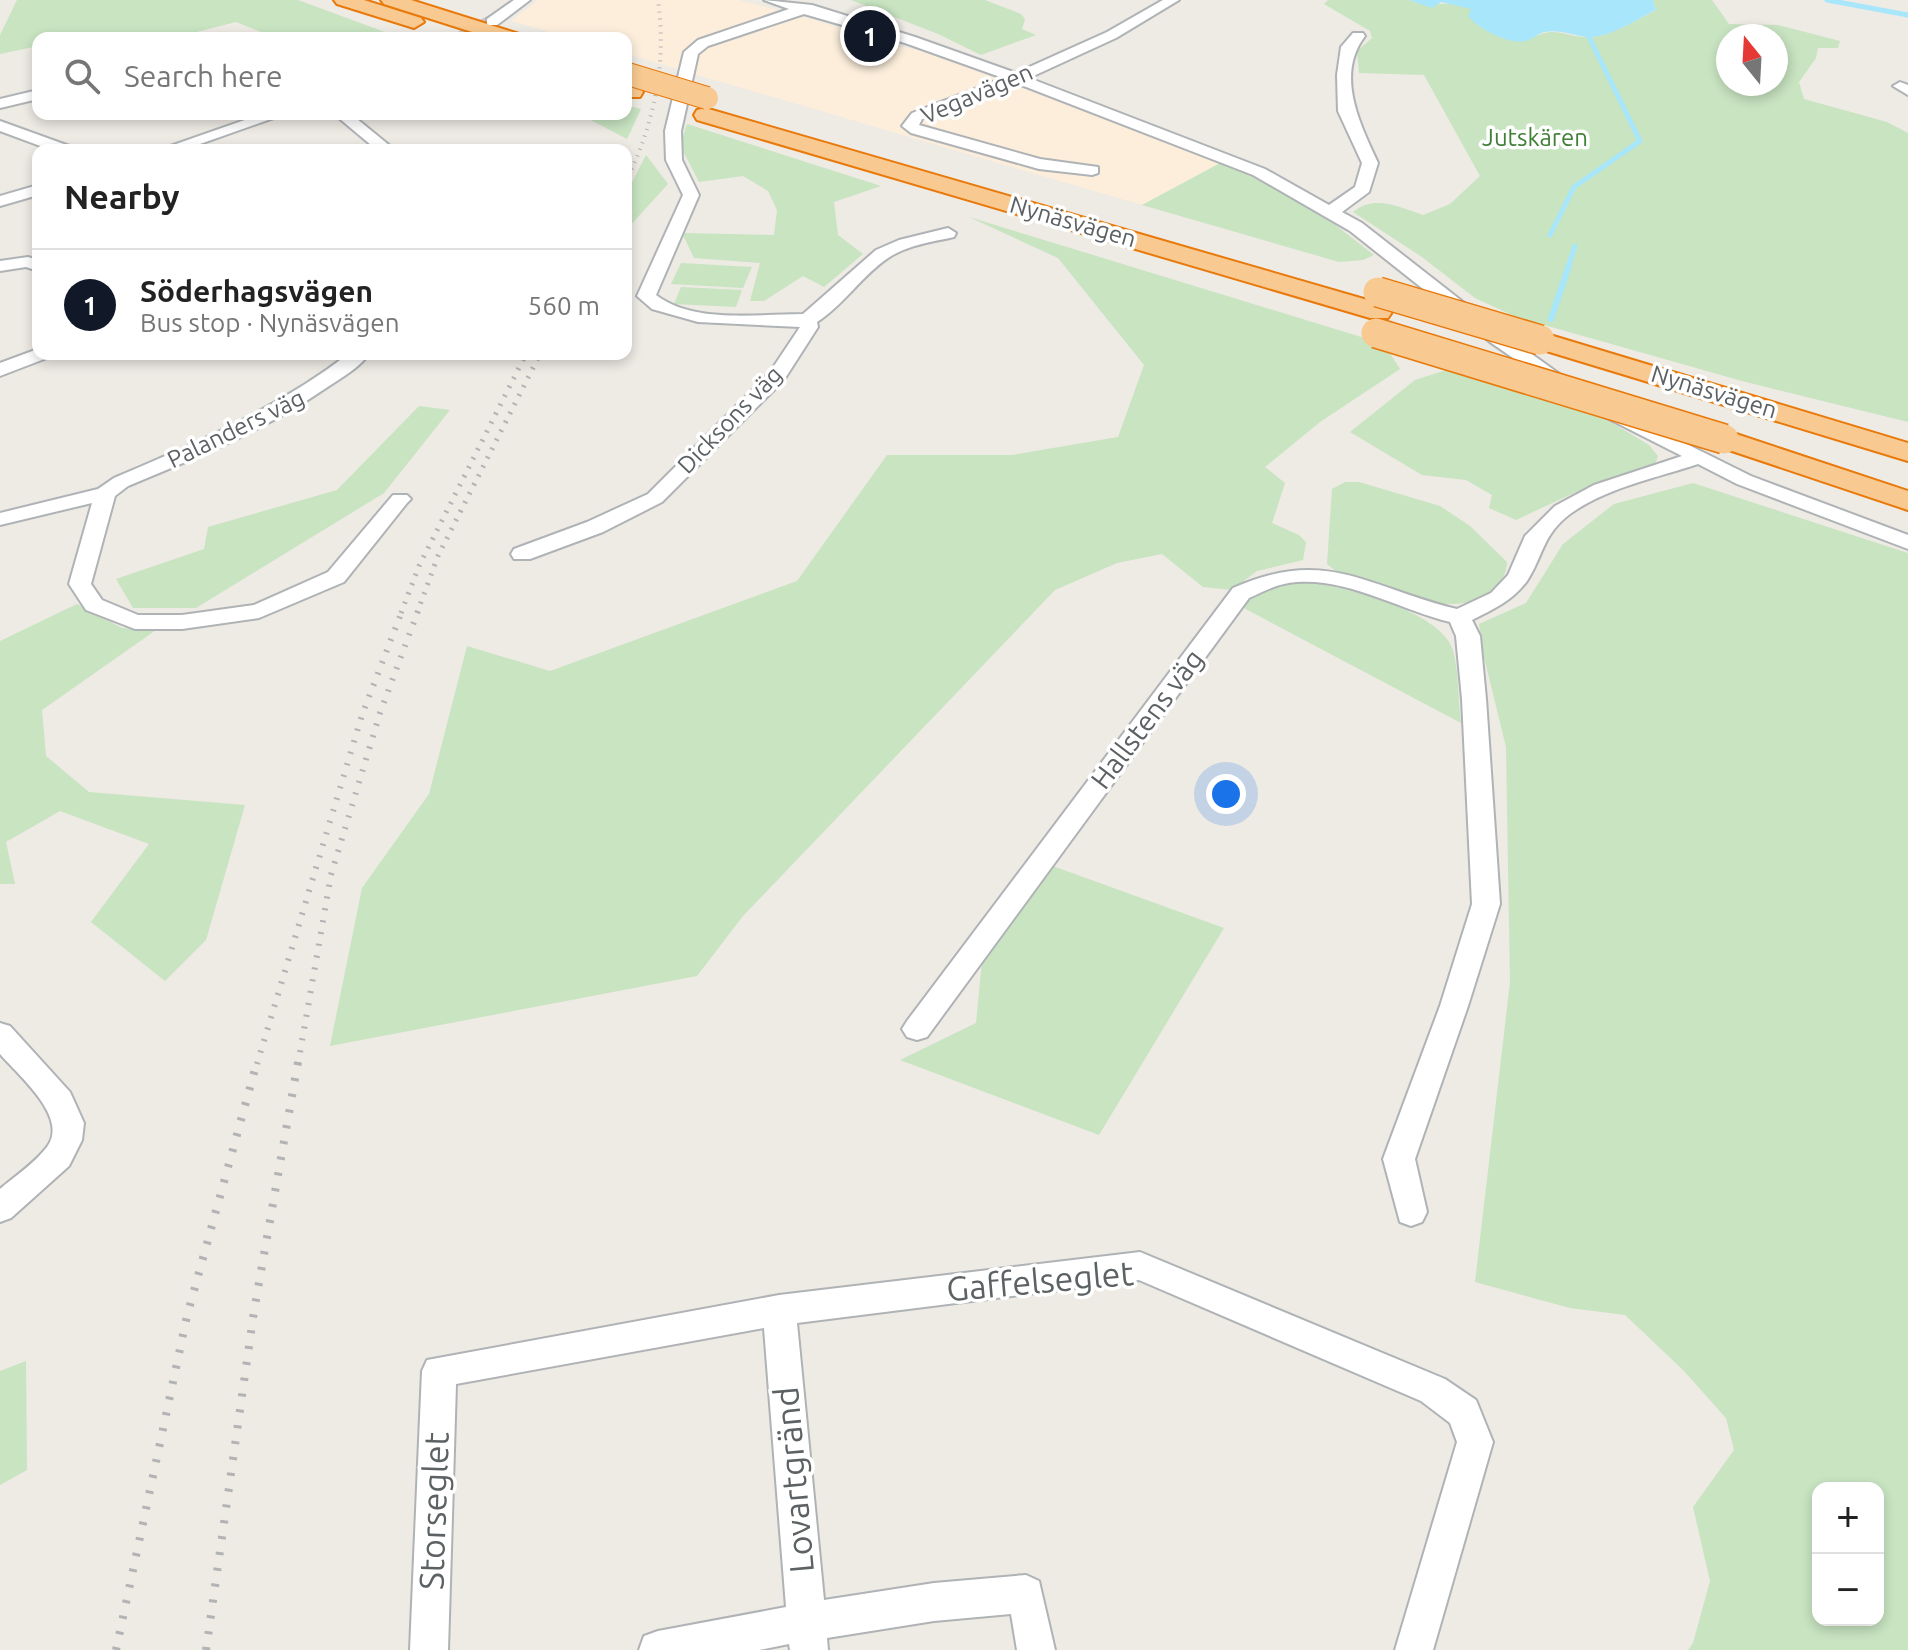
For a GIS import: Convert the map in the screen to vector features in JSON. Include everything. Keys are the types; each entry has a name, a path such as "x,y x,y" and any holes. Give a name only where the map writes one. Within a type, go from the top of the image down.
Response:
{"highway":[{"path":"344,0 444,32"},
{"path":"391,0 493,32"},
{"name":"Nynäsvägen","path":"632,84 1009,188 1378,312 1540,340 1646,369 1908,452"},
{"name":"Nynäsvägen","path":"706,106 909,174 1028,221 1378,312 1667,397 1908,474"},
{"path":"1378,312 1724,439 1908,501"},
{"path":"1646,369 1908,432"}],"street":[{"path":"492,22 523,0"},
{"name":"Nynäsvägen","path":"771,0 910,40 1259,172 1332,211 1497,338 1564,385 1697,458 1796,502 1908,542"},
{"path":"807,320 676,313 658,307 646,296 691,195 674,160 673,131 691,52 703,43 833,0"},
{"name":"Vegavägen","path":"1092,170 1026,161 910,126 917,116 1015,79 1123,30 1172,0"},
{"path":"1332,211 1363,189 1370,163 1346,111 1344,75 1348,47 1358,36"},
{"path":"0,104 32,96"},
{"path":"185,144 259,120"},
{"path":"350,120 380,144"},
{"path":"0,126 50,144"},
{"path":"0,201 32,192"},
{"name":"Dicksons väg","path":"522,554 595,527 655,498 777,376 809,327 807,320 820,313 840,290 885,251 948,233"},
{"path":"0,266 32,264"},
{"path":"0,370 32,357"},
{"name":"Palanders väg","path":"0,519 105,493 121,482 272,415 323,385 353,360"},
{"path":"1411,1212 1399,1159 1454,1006 1486,904 1474,699 1468,636 1459,617 1499,598 1518,577 1533,541 1562,510 1601,489 1697,458"},
{"path":"105,493 80,584 94,605 135,622 182,622 259,611 336,577 400,499"},
{"name":"Hallstens väg","path":"917,1029 1241,593 1261,581 1287,573 1309,574 1333,577 1438,613 1459,617"},
{"path":"0,1034 59,1101 69,1123 67,1140 58,1157 0,1208"},
{"name":"Gaffelseglet","path":"439,1371 779,1310 1140,1266 1433,1390 1464,1412 1475,1442 1414,1650"},
{"name":"Lovartgränd","path":"779,1310 808,1636"},
{"name":"Storseglet","path":"429,1650 439,1371"},
{"path":"658,1650 808,1636 913,1607 986,1596 1026,1594 1036,1650"}],"shaded area":[{"path":"538,0 739,0 819,21 886,44 919,50 1224,161 1142,205 632,56 632,32 550,32 511,21"}],"green space":[{"path":"17,0 298,0 385,32 261,32 236,22 197,32 32,32 32,47 0,54 0,35"},
{"path":"851,0 985,0 1021,14 1025,19 1022,29 1036,35 981,55 938,34"},
{"name":"Jutskären","path":"1328,0 1409,0 1421,4 1459,5 1486,15 1529,40 1554,32 1582,37 1608,33 1656,10 1653,0 1712,0 1729,24 1716,24 1716,96 1788,96 1788,28 1840,41 1838,48 1818,48 1816,58 1799,82 1804,99 1887,122 1908,133 1908,422 1742,381 1516,317 1475,298 1422,257 1353,212 1378,203 1423,215 1450,204 1480,176 1424,75 1359,73 1357,51 1372,38 1370,31 1324,4"},
{"path":"632,107 641,109 627,139 591,120 632,120"},
{"path":"687,124 881,186 834,202 838,235 863,254 824,287 803,276 764,301 750,301 760,263 694,258 682,233 774,235 777,210 768,191 743,176 699,182 680,145"},
{"path":"646,155 668,184 632,223 632,182"},
{"path":"1224,161 1320,213 1374,255 1363,260 1339,262 1142,205"},
{"path":"969,217 1384,344 1400,369 1320,422 1265,467 1285,483 1272,523 1299,535 1306,542 1303,560 1257,571 1232,590 1203,587 1162,554 1117,563 1055,590 743,916 697,976 330,1046 362,888 429,794 467,646 550,671 797,581 887,455 1012,455 1118,437 1144,365 1058,258"},
{"path":"681,263 752,267 743,288 671,284"},
{"path":"681,287 742,290 736,307 674,304"},
{"path":"1462,365 1567,396 1649,445 1658,456 1655,465 1601,482 1516,520 1489,508 1492,495 1466,480 1422,475 1350,432 1415,380"},
{"path":"419,406 450,410 384,493 196,608 133,608 116,579 204,549 208,527 337,490"},
{"path":"1345,482 1359,482 1440,506 1470,526 1507,562 1504,576 1478,599 1460,604 1418,600 1337,572 1327,564 1332,489"},
{"path":"1693,483 1908,553 1908,1650 1688,1650 1693,1643 1710,1581 1693,1507 1734,1450 1726,1418 1683,1370 1625,1315 1570,1308 1475,1282 1510,982 1506,747 1479,624 1526,603 1563,544 1614,504"},
{"path":"1307,582 1389,603 1430,623 1445,636 1455,659 1461,723 1240,606 1272,589"},
{"path":"77,604 122,628 156,630 42,710 46,756 89,792 245,805 206,940 165,981 91,922 149,844 60,811 6,842 15,884 0,884 0,641"},
{"path":"1050,865 1224,928 1099,1135 900,1060 976,1023 982,961"},
{"path":"26,1361 27,1470 0,1485 0,1371"}],"water":[{"path":"1409,0 1653,0 1656,10 1605,34 1588,37 1551,31 1522,42 1496,36 1480,26 1468,16 1471,9 1441,2 1432,8"}],"waterway":[{"path":"1827,0 1908,15"},
{"path":"1550,235 1574,187 1640,141 1589,37"},
{"path":"1568,267 1575,246"},
{"path":"1551,319 1569,265"}],"tunnel":[{"path":"473,32 492,22"}],"railway":[{"path":"632,169 656,93 661,48 658,0"},
{"path":"401,613 419,566 523,360"},
{"path":"417,613 438,556 537,360"},
{"path":"257,1064 362,715 402,611"},
{"path":"298,1064 331,875 380,713 418,611"},
{"path":"116,1650 187,1316 257,1062"},
{"path":"206,1650 254,1311 298,1062"}],"place":[{"name":"Söderhagsvägen","path":"870,36"}]}
